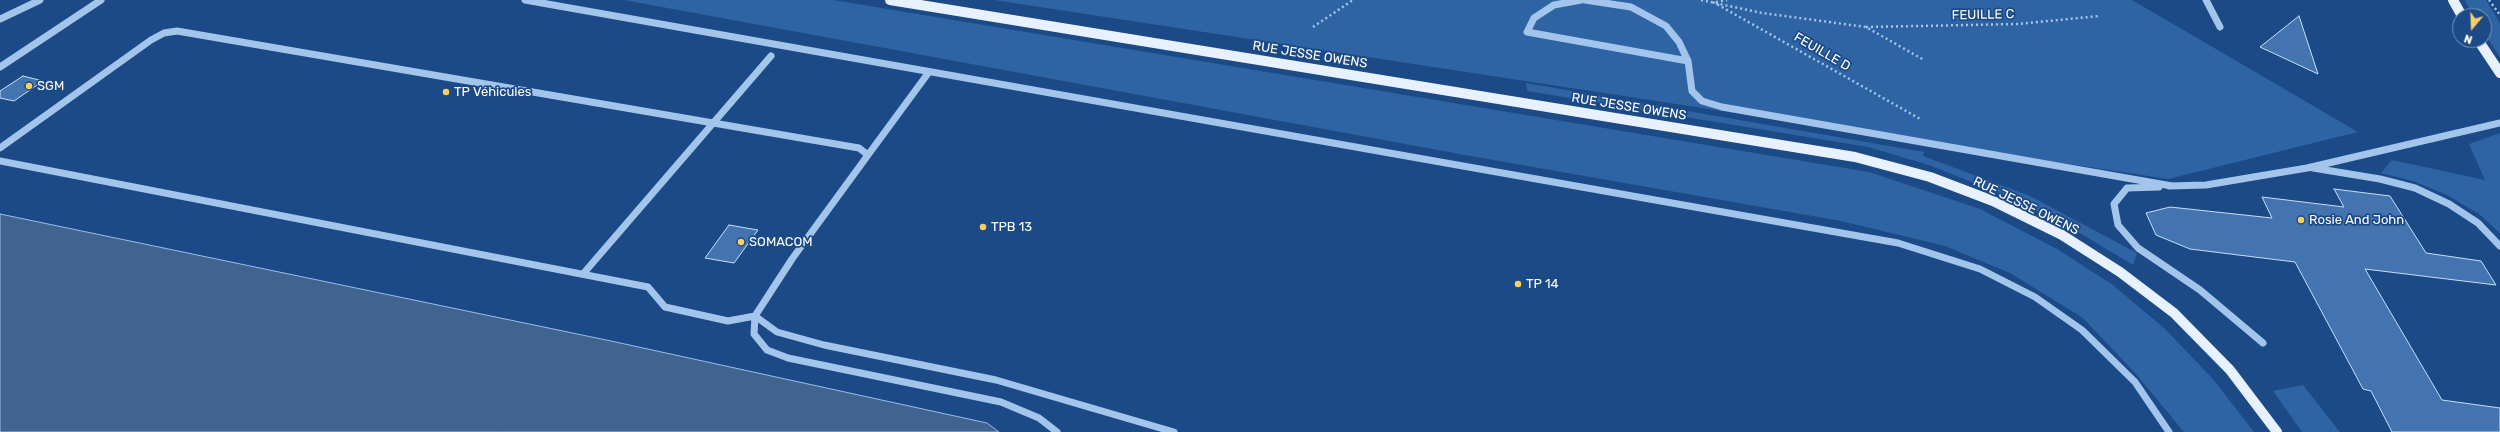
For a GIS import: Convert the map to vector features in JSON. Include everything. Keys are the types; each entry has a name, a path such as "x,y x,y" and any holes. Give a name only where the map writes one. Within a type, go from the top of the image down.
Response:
{"main road":[{"name":"RUE JESSE OWENS","path":"890,0 1855,157 1930,177 1993,201 2062,235 2120,272 2174,313 2224,364 2277,432"},
{"path":"2483,48 2500,73"}],"street":[{"path":"0,19 40,0"},
{"path":"0,67 101,0"},
{"path":"525,0 1898,243 1980,269 2035,297 2082,330 2135,382 2169,432"},
{"path":"1581,0 1554,5 1534,18 1527,32 1688,61"},
{"path":"1585,0 1631,7 1666,26 1679,42 1688,61 1692,91 1702,101 1722,107 2172,186"},
{"path":"2206,0 2220,27"},
{"path":"0,148 151,40 164,33 177,31 859,148 868,155"},
{"path":"583,274 771,56"},
{"path":"929,72 792,259 755,316 754,334 767,350 788,358 1001,402 1039,418 1057,432"},
{"path":"2263,343 2200,290 2138,248 2118,225 2114,204 2127,188 2206,186 2307,168 2500,123"},
{"path":"0,161 648,287 665,307 728,321 755,316 777,332 824,345 996,380 1174,432"},
{"path":"2307,168 2380,179 2415,188 2449,204 2478,224 2500,246"}],"path":[{"path":"1313,27 1353,0"},
{"path":"1701,0 1762,13 1866,27 1924,60"},
{"path":"1712,2 1727,0"},
{"path":"2489,0 2500,16"},
{"name":"FEUILLE D","path":"1712,2 1922,120"},
{"name":"FEUILLE C","path":"1866,27 2019,24 2099,16"}],"shaded area":[{"path":"624,0 833,0 1869,172 1980,209 2057,249 2113,285 2164,328 2212,378 2254,432 2184,432 2135,373 2083,318 2010,273 1945,246 1841,221 1465,155"},
{"path":"994,0 2132,0 2358,132 2168,179"},
{"path":"2465,0 2486,0 2491,8 2469,8"},
{"path":"2492,10 2500,23 2500,57 2492,45"},
{"path":"1526,83 1924,152 1923,156 2030,196 2137,253 2133,265 2073,229 1997,192 1929,165 1868,147 1527,91"},
{"path":"2500,133 2500,233 2479,214 2447,195 2413,181 2381,173 2392,160 2485,180 2469,144"},
{"path":"0,214 611,341 987,423 999,432 0,432"},
{"path":"2303,385 2340,432 2302,432 2273,391"}],"building":[{"path":"2299,16 2318,74 2260,47"},
{"path":"23,76 43,81 14,101 0,98 0,91"},
{"path":"2334,189 2390,196 2426,253 2481,261 2496,285 2365,269 2442,400 2500,408 2500,432 2392,432 2371,391 2363,389 2295,262 2190,249 2156,235 2146,213 2170,207 2272,218 2262,197 2344,207"},
{"path":"729,225 758,230 734,263 705,258"}],"place":[{"name":"SGM","path":"29,86"},
{"name":"TP Véhicules","path":"446,92"},
{"name":"Rosie And John","path":"2301,220"},
{"name":"TPB 13","path":"983,227"},
{"name":"SOMACOM","path":"741,242"},
{"name":"TP 14","path":"1518,284"}]}
